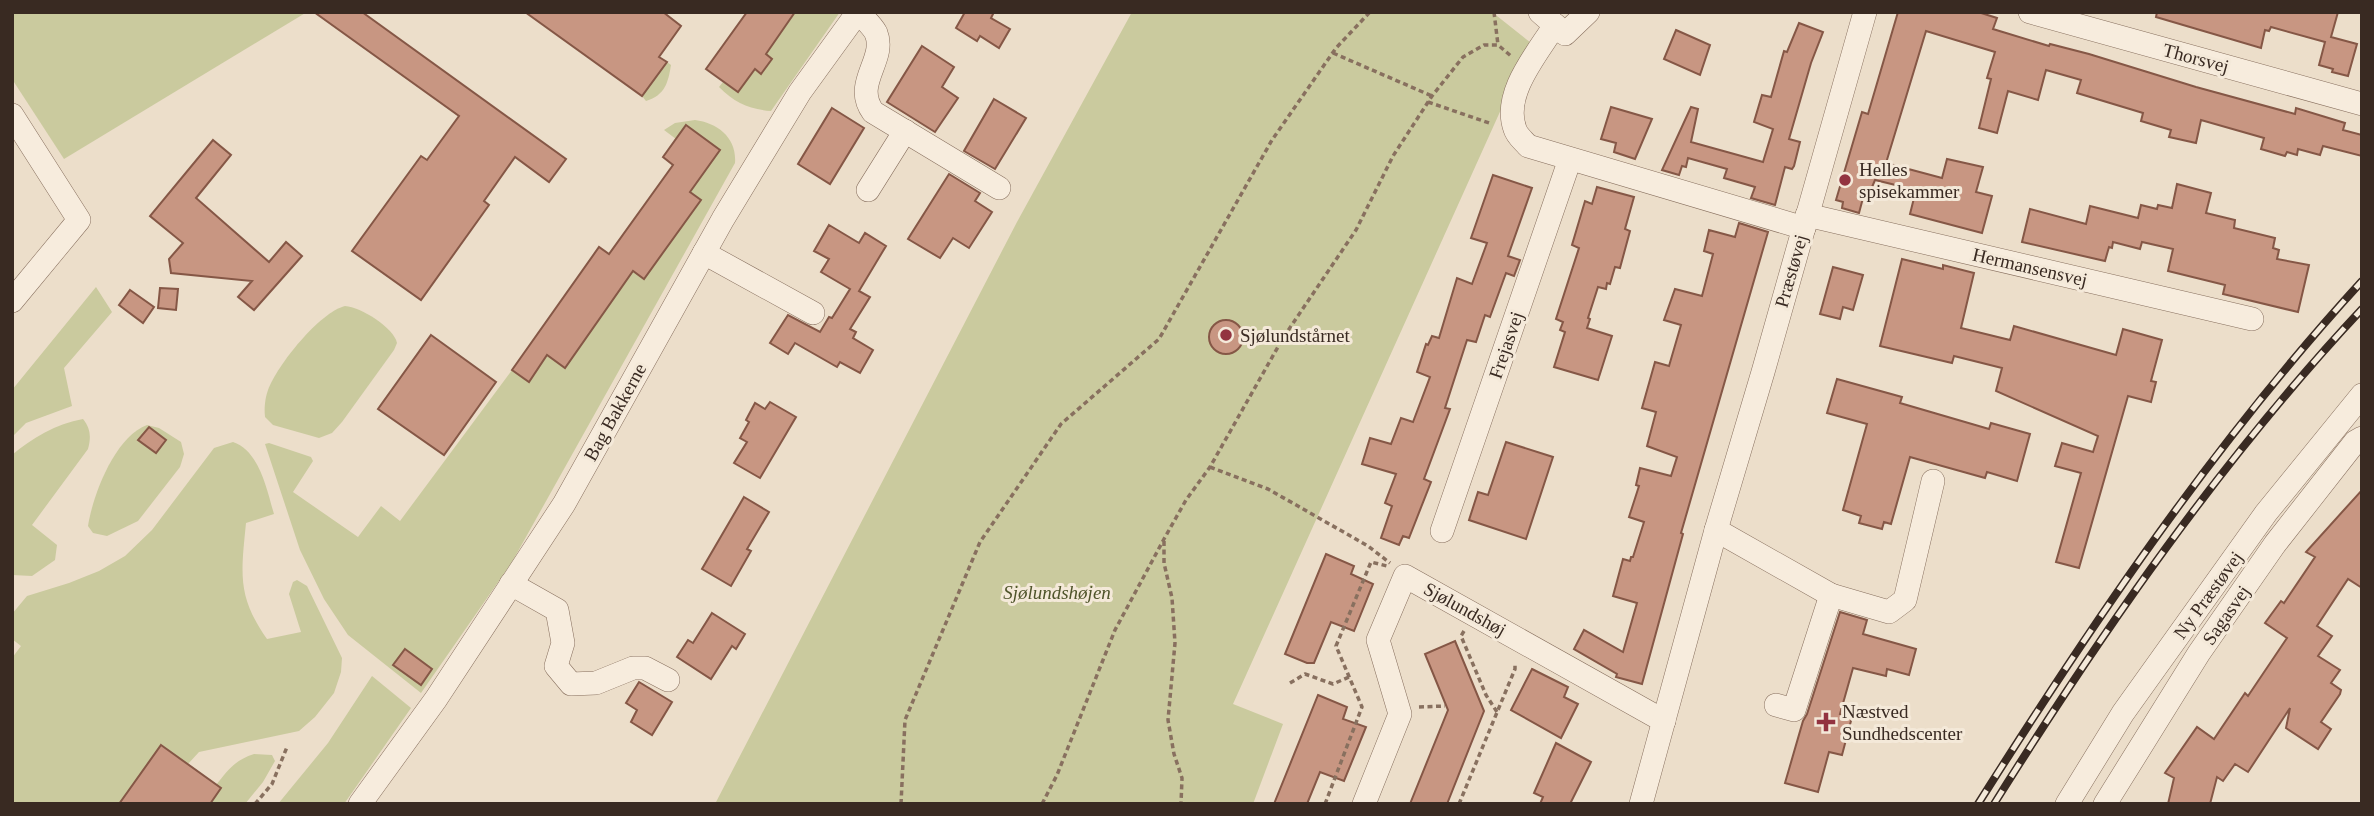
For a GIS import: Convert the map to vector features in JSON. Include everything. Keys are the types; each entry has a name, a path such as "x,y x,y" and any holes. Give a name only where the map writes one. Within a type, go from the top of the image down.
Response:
{"street":[{"name":"Bag Bakkerne","path":"360,804 436,699 564,504 704,253 800,92 858,12 874,30 878,42 865,93 866,102 873,112 999,188"},
{"path":"1588,12 1565,34 1547,19 1515,97 1511,114 1515,132 1528,146 1805,222"},
{"name":"Præstøvej","path":"1641,804 1716,530 1865,12"},
{"name":"Thorsvej","path":"2030,12 2362,104"},
{"path":"12,116 79,220 12,301"},
{"path":"868,190 905,131"},
{"name":"Frejasvej","path":"1442,531 1570,159"},
{"name":"Hermansensvej","path":"1805,222 2252,319"},
{"path":"704,253 813,313"},
{"name":"Ny Præstøvej","path":"2067,804 2123,713 2258,524 2362,395"},
{"name":"Sagasvej","path":"2105,804 2199,653 2275,544 2355,442 2362,438"},
{"path":"1716,530 1831,595 1889,612 1905,600 1933,481"},
{"name":"Sjølundshøj","path":"1364,804 1400,714 1378,640 1405,576 1664,722"},
{"path":"512,584 556,610 563,643 556,666 571,684 596,683 633,668 645,668 668,680"},
{"path":"1776,705 1794,710 1831,595"}],"path":[{"path":"901,804 905,720 980,542 1061,424 1159,339 1272,139 1333,53 1370,12"},
{"path":"1494,12 1498,45"},
{"path":"1042,804 1057,775 1115,630 1164,539 1186,500 1210,467 1283,338 1356,230 1393,156 1428,102 1463,57 1484,45 1498,45 1510,54 1523,77"},
{"path":"1333,53 1432,96"},
{"path":"1428,102 1515,132"},
{"path":"1210,467 1268,489 1368,546 1395,568 1371,562 1336,646 1362,707 1325,804"},
{"path":"1164,539 1164,564 1172,598 1175,643 1168,720 1174,754 1182,778 1181,804"},
{"path":"1474,614 1461,636 1486,695 1497,712"},
{"path":"1459,804 1515,669 1515,655 1521,641"},
{"path":"1290,683 1305,674 1333,684 1349,677"},
{"path":"255,804 272,784 287,747"}],"green space":[{"path":"12,12 307,12 64,159 12,79"},
{"path":"795,12 840,12 771,111 743,104 719,87 723,82 738,92 755,69 762,73 772,59 766,54"},
{"name":"Sjølundshøjen","path":"1132,12 1492,12 1531,43 1233,704 1283,724 1253,804 715,804 1017,222"},
{"path":"667,62 671,65 664,88 658,95 646,101 642,96"},
{"path":"695,120 711,124 724,133 733,146 735,163 512,562 421,693 348,635 324,599 300,550 265,444 311,457 313,461 293,492 358,537 381,506 400,521 512,370 529,382 547,355 564,367 633,271 645,278 700,200 685,189 697,182 720,150 686,126 676,139 664,130 675,123"},
{"path":"96,287 112,312 64,368 72,406 26,423 12,437 12,390"},
{"path":"345,306 376,319 390,331 397,343 394,350 332,433 319,438 273,425 265,417 265,403 280,367 312,329 335,310"},
{"path":"83,419 90,434 88,449 32,525 57,545 55,560 32,576 12,575 12,455 45,432"},
{"path":"147,425 159,428 181,442 184,454 180,467 138,521 107,536 93,533 88,526 107,468 125,441 135,431"},
{"path":"233,442 250,454 256,463 274,514 246,523 243,584 250,610 267,639 301,632 289,594 293,582 297,580 307,586 342,658 341,672 334,693 315,717 299,731 199,752 188,764 161,745 119,804 12,804 12,658 21,646 12,639 12,614 27,596 99,571 125,556 152,530 214,448"},
{"path":"372,676 411,708 344,804 278,804 328,743"},
{"path":"254,754 272,755 275,761 263,782 245,804 210,804 221,788 216,785 224,775 237,762"}],"building":[{"path":"314,12 362,12 566,159 549,182 515,157 484,201 489,205 421,300 352,251 421,156 427,160 459,116"},
{"path":"525,12 663,12 681,26 659,57 667,62 642,96"},
{"path":"747,12 795,12 766,54 772,59 761,74 755,69 738,92 706,69"},
{"path":"965,12 994,12 991,18 1010,29 999,48 980,36 977,41 956,28"},
{"path":"1898,12 1978,12 1997,18 1993,29 2049,46 2050,44 2089,54 2295,114 2296,108 2345,123 2343,130 2362,135 2362,156 2323,146 2320,155 2298,149 2297,155 2287,152 2285,156 2261,149 2264,138 2201,120 2196,143 2169,137 2171,130 2141,121 2143,113 2077,93 2081,80 2046,70 2038,100 2008,91 1997,133 1979,128 1991,79 1987,78 1995,52 1926,31 1886,163 1942,178 1947,159 1983,167 1976,192 1992,196 1982,233 1910,214 1916,190 1875,180 1867,199 1863,198 1859,213 1842,208 1843,202 1836,200 1862,112 1868,114"},
{"path":"2157,12 2338,12 2331,37 2357,44 2348,76 2319,65 2325,42 2271,27 2269,31 2265,30 2261,48 2156,17"},
{"path":"1799,23 1823,32 1789,139 1800,142 1794,166 1792,169 1785,167 1775,205 1751,198 1755,187 1724,178 1727,169 1688,158 1686,167 1682,166 1679,175 1662,170 1691,107 1698,109 1691,142 1763,162 1773,129 1754,122 1762,95 1771,97 1784,51 1787,52"},
{"path":"1676,30 1710,45 1700,75 1664,59"},
{"path":"922,46 954,67 942,87 958,98 935,132 887,102"},
{"path":"994,99 1026,118 995,169 964,151"},
{"path":"1611,107 1652,119 1635,159 1614,152 1616,143 1601,139"},
{"path":"832,108 864,128 830,184 798,164"},
{"path":"686,125 720,150 690,192 701,200 644,279 633,271 565,368 547,355 529,382 512,370 599,247 609,254 673,165 663,157"},
{"path":"213,140 231,155 196,198 269,262 286,242 302,256 254,310 238,297 252,281 171,273 169,259 183,243 150,216"},
{"path":"949,174 980,193 975,201 992,212 969,248 953,238 940,258 908,239"},
{"path":"1493,175 1532,188 1508,256 1520,260 1514,276 1506,273 1490,317 1485,315 1476,342 1467,340 1445,408 1450,409 1424,479 1431,482 1409,538 1403,536 1399,545 1381,538 1392,506 1385,503 1396,474 1362,464 1370,438 1391,444 1401,418 1413,422 1430,377 1417,372 1426,344 1428,345 1432,336 1439,338 1457,278 1472,284 1487,243 1471,238"},
{"path":"2177,184 2211,193 2206,213 2235,220 2234,228 2275,238 2273,248 2279,250 2277,259 2309,265 2298,312 2223,294 2225,285 2168,271 2173,249 2142,242 2140,249 2113,242 2105,261 2022,242 2030,209 2086,224 2090,206 2138,218 2141,205 2157,209 2158,205 2172,208"},
{"path":"1597,187 1634,197 1625,229 1630,231 1620,268 1615,267 1606,289 1598,287 1588,318 1587,328 1612,336 1598,380 1554,367 1565,332 1560,330 1563,322 1556,319 1579,248 1572,245 1585,201 1592,204"},
{"path":"1739,223 1768,232 1681,533 1683,534 1642,684 1616,677 1617,674 1574,649 1584,630 1623,652 1637,603 1613,596 1623,559 1630,561 1633,557 1644,522 1629,517 1639,486 1636,485 1640,468 1671,476 1677,457 1647,446 1656,412 1642,408 1655,362 1669,366 1681,325 1664,320 1675,289 1702,296 1713,254 1704,251 1709,230 1735,237"},
{"path":"829,225 859,243 865,233 886,246 859,291 870,297 850,329 856,332 853,338 873,350 860,373 840,362 837,367 795,343 788,354 770,343 788,315 820,332 850,289 821,272 829,259 814,251"},
{"path":"1902,259 1974,273 1961,328 2010,340 2014,326 2116,355 2123,329 2162,340 2151,381 2156,382 2151,402 2128,396 2079,568 2056,562 2081,473 2055,466 2062,443 2093,452 2098,436 1996,391 2002,368 1954,356 1952,363 1880,346"},
{"path":"1833,267 1863,275 1853,310 1843,307 1840,319 1820,314"},
{"path":"160,288 178,289 176,310 158,308"},
{"path":"130,290 154,307 143,323 119,305"},
{"name":"Sjølundstårnet","path":"1226,320 1238,325 1243,337 1238,349 1226,354 1214,349 1209,337 1214,325"},
{"path":"431,335 496,382 444,455 378,409"},
{"path":"1837,379 1902,397 1900,403 1989,429 1991,423 2030,434 2017,481 1987,472 1985,478 1910,457 1891,524 1884,522 1882,529 1859,523 1861,516 1843,510 1867,424 1827,413"},
{"path":"770,402 796,417 760,478 734,463 747,442 740,438 755,403 765,409"},
{"path":"149,427 166,440 156,453 138,440"},
{"path":"1506,442 1553,457 1526,539 1469,520 1478,492 1488,495"},
{"path":"2362,490 2362,588 2348,579 2317,626 2332,636 2318,656 2340,670 2331,683 2341,690 2340,694 2321,722 2331,729 2318,749 2286,728 2290,708 2248,772 2235,764 2223,781 2217,777 2210,804 2168,804 2174,778 2165,773 2197,727 2214,739 2245,693 2248,696 2287,638 2265,623 2281,601 2284,603 2315,557 2306,552"},
{"path":"744,497 769,512 747,549 751,551 731,586 702,569"},
{"path":"1326,554 1354,566 1351,574 1373,584 1354,631 1331,622 1314,663 1307,663 1285,654"},
{"path":"1840,612 1867,620 1863,634 1916,649 1909,675 1887,669 1886,676 1853,668 1840,714 1852,717 1842,755 1829,752 1818,792 1785,783"},
{"path":"712,613 745,634 736,649 732,646 711,679 677,657 688,640 693,643"},
{"path":"1455,641 1484,711 1447,804 1410,804 1448,710 1425,654"},
{"path":"405,649 432,669 421,685 393,665"},
{"path":"1532,669 1568,687 1564,697 1578,704 1561,738 1511,710"},
{"path":"639,682 672,702 652,735 631,722 637,710 626,703"},
{"path":"1318,695 1347,707 1343,719 1366,727 1344,781 1320,772 1307,804 1274,804"},
{"path":"1556,743 1591,762 1570,804 1540,804 1543,797 1534,793"},
{"path":"161,745 221,788 210,804 119,804"}],"railway":[{"path":"1978,804 2158,534 2256,405 2362,281"},
{"path":"1994,804 2121,611 2212,486 2310,366 2362,309"}],"place":[{"name":"Helles spisekammer","path":"1845,180"},
{"name":"Sjølundstårnet","path":"1226,335"},
{"name":"Næstved Sundhedscenter","path":"1826,722"}]}
